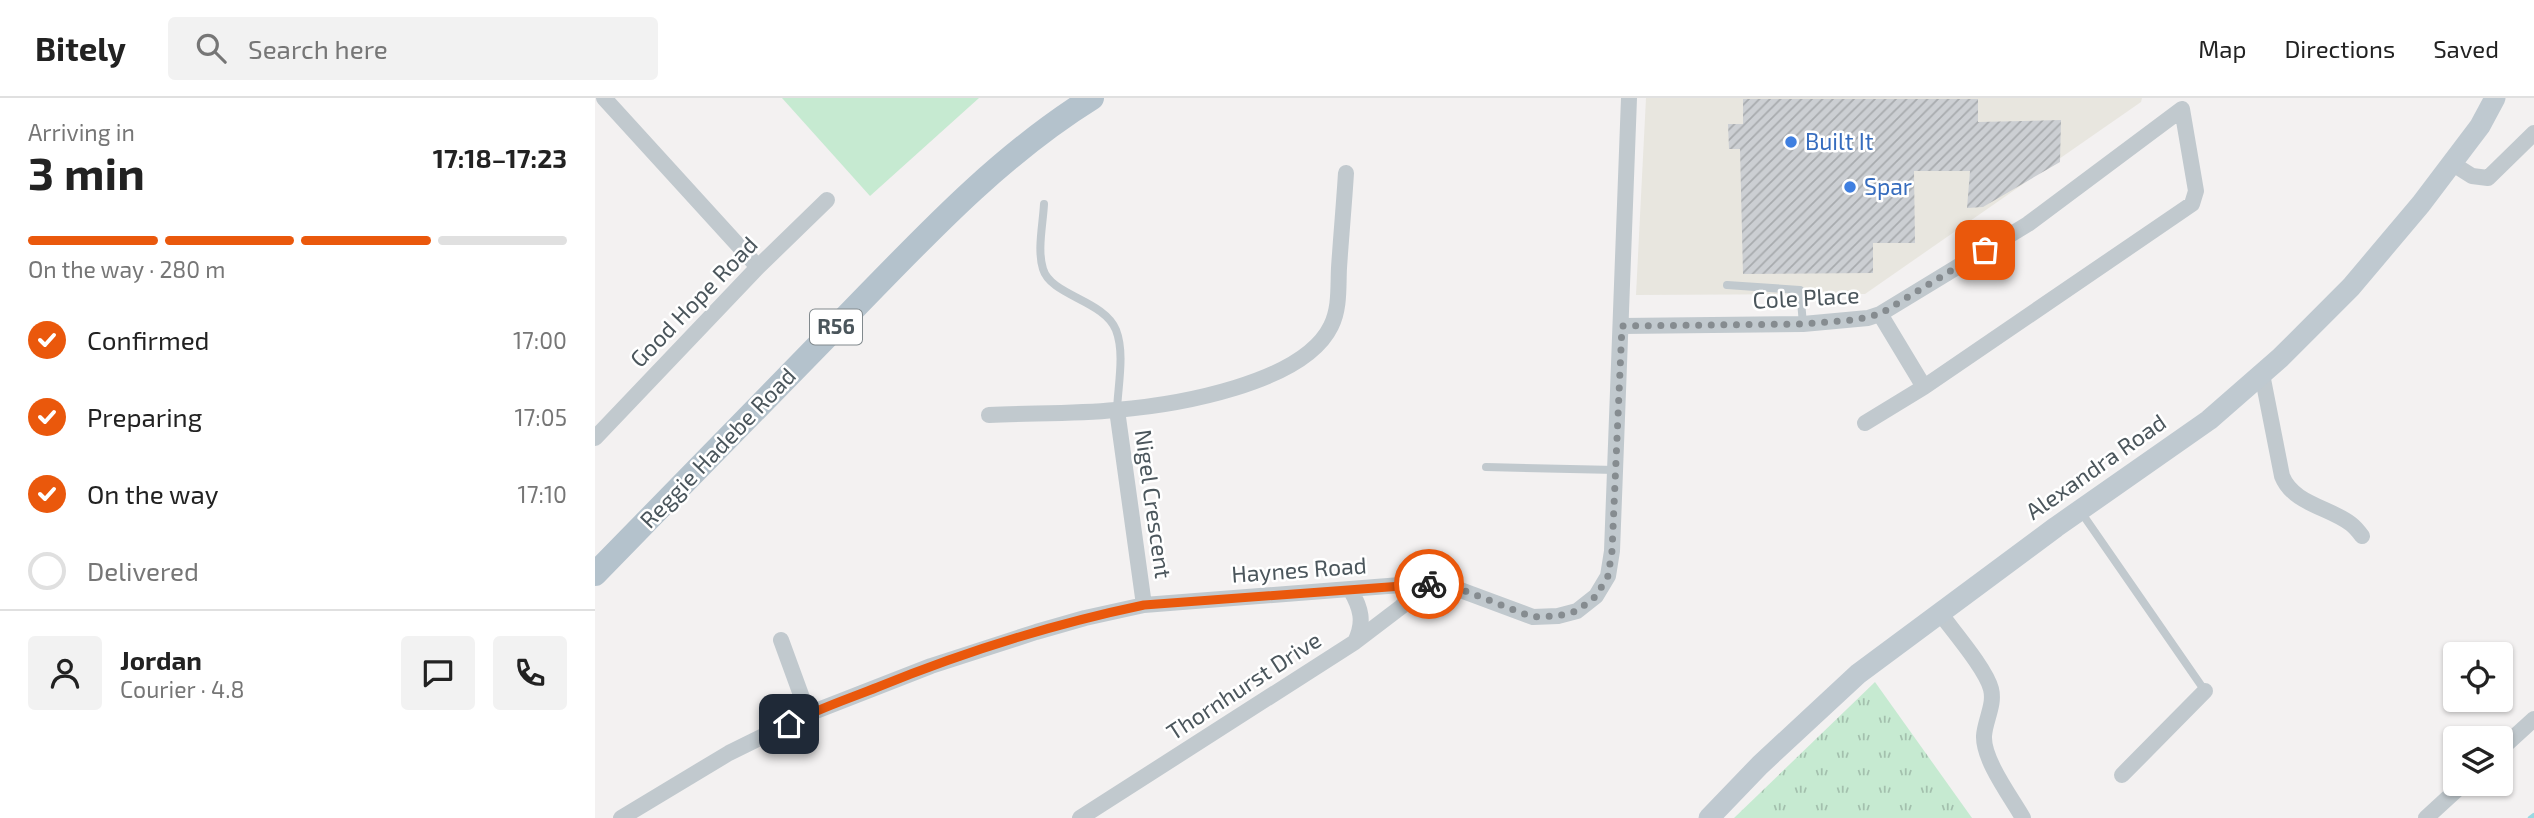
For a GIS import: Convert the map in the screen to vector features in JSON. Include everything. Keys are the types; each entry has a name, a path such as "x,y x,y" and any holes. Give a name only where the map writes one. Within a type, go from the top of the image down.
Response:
{"main road":[{"name":"Reggie Hadebe Road","path":"595,574 942,218 1039,134 1092,98"}],"street":[{"path":"604,98 758,267"},
{"name":"Haynes Road","path":"621,818 729,753 808,714 931,666 1009,640 1085,618 1144,605 1426,583 1455,587 1532,617 1558,616 1577,611 1596,596 1608,576 1612,551 1629,98"},
{"name":"Alexandra Road","path":"1710,818 1760,765 1858,674 2080,510 2209,420 2262,374 2351,287 2452,164 2480,126 2495,98"},
{"name":"Alexandra Road","path":"2480,126 2510,98"},
{"path":"1865,423 1924,387 2192,204 2196,191 2179,104"},
{"name":"Cole Place","path":"1622,326 1803,324 1858,319 1880,314 2028,224 2179,104"},
{"path":"2452,164 2472,176 2488,178 2534,133"},
{"name":"Nigel Crescent","path":"989,415 1117,410 1198,397 1237,388 1280,371 1317,347 1332,325 1337,312 1346,173"},
{"name":"Good Hope Road","path":"595,438 758,267 827,200"},
{"path":"1880,314 1924,387"},
{"path":"2262,374 2285,485 2296,494 2350,523 2363,536"},
{"name":"Nigel Crescent","path":"1117,410 1144,605"},
{"name":"Thornhurst Drive","path":"1080,818 1355,642 1402,607 1426,583"},
{"path":"1350,589 1361,610 1361,629 1355,642"},
{"path":"1940,613 1986,677 1991,689 1984,737 1987,751 2023,818"},
{"path":"781,640 808,714"},
{"path":"2122,775 2205,691"},
{"path":"2513,739 2534,719"},
{"path":"2426,818 2450,796"}],"lane":[{"path":"1044,204 1041,261 1046,276 1102,313 1115,327 1119,351 1117,410"},
{"path":"1727,285 1800,290 1803,324"},
{"path":"1486,467 1616,470"},
{"path":"2080,510 2205,691"}],"shaded area":[{"path":"1646,98 2142,98 2141,102 1865,294 1636,295"}],"green space":[{"path":"782,98 979,98 870,196"},
{"path":"1875,682 1972,818 1734,818"}],"building":[{"path":"1743,99 1978,99 1978,122 2061,120 2060,162 1983,207 1967,208 1970,171 1914,171 1915,243 1873,243 1873,273 1743,274 1740,149 1729,149 1728,124 1743,124"}],"waterway":[{"path":"2530,818 2534,815"}],"way so far":[{"path":"1429,584 1455,587 1532,617 1558,616 1577,611 1596,596 1608,576 1612,551 1622,326 1803,324 1868,318 1880,314 1985,250"}],"place":[{"name":"Built It","path":"1791,142"},
{"name":"Spar","path":"1850,187"}],"route":[{"path":"789,724 931,666 1035,632 1105,613 1144,605 1429,584"}]}
